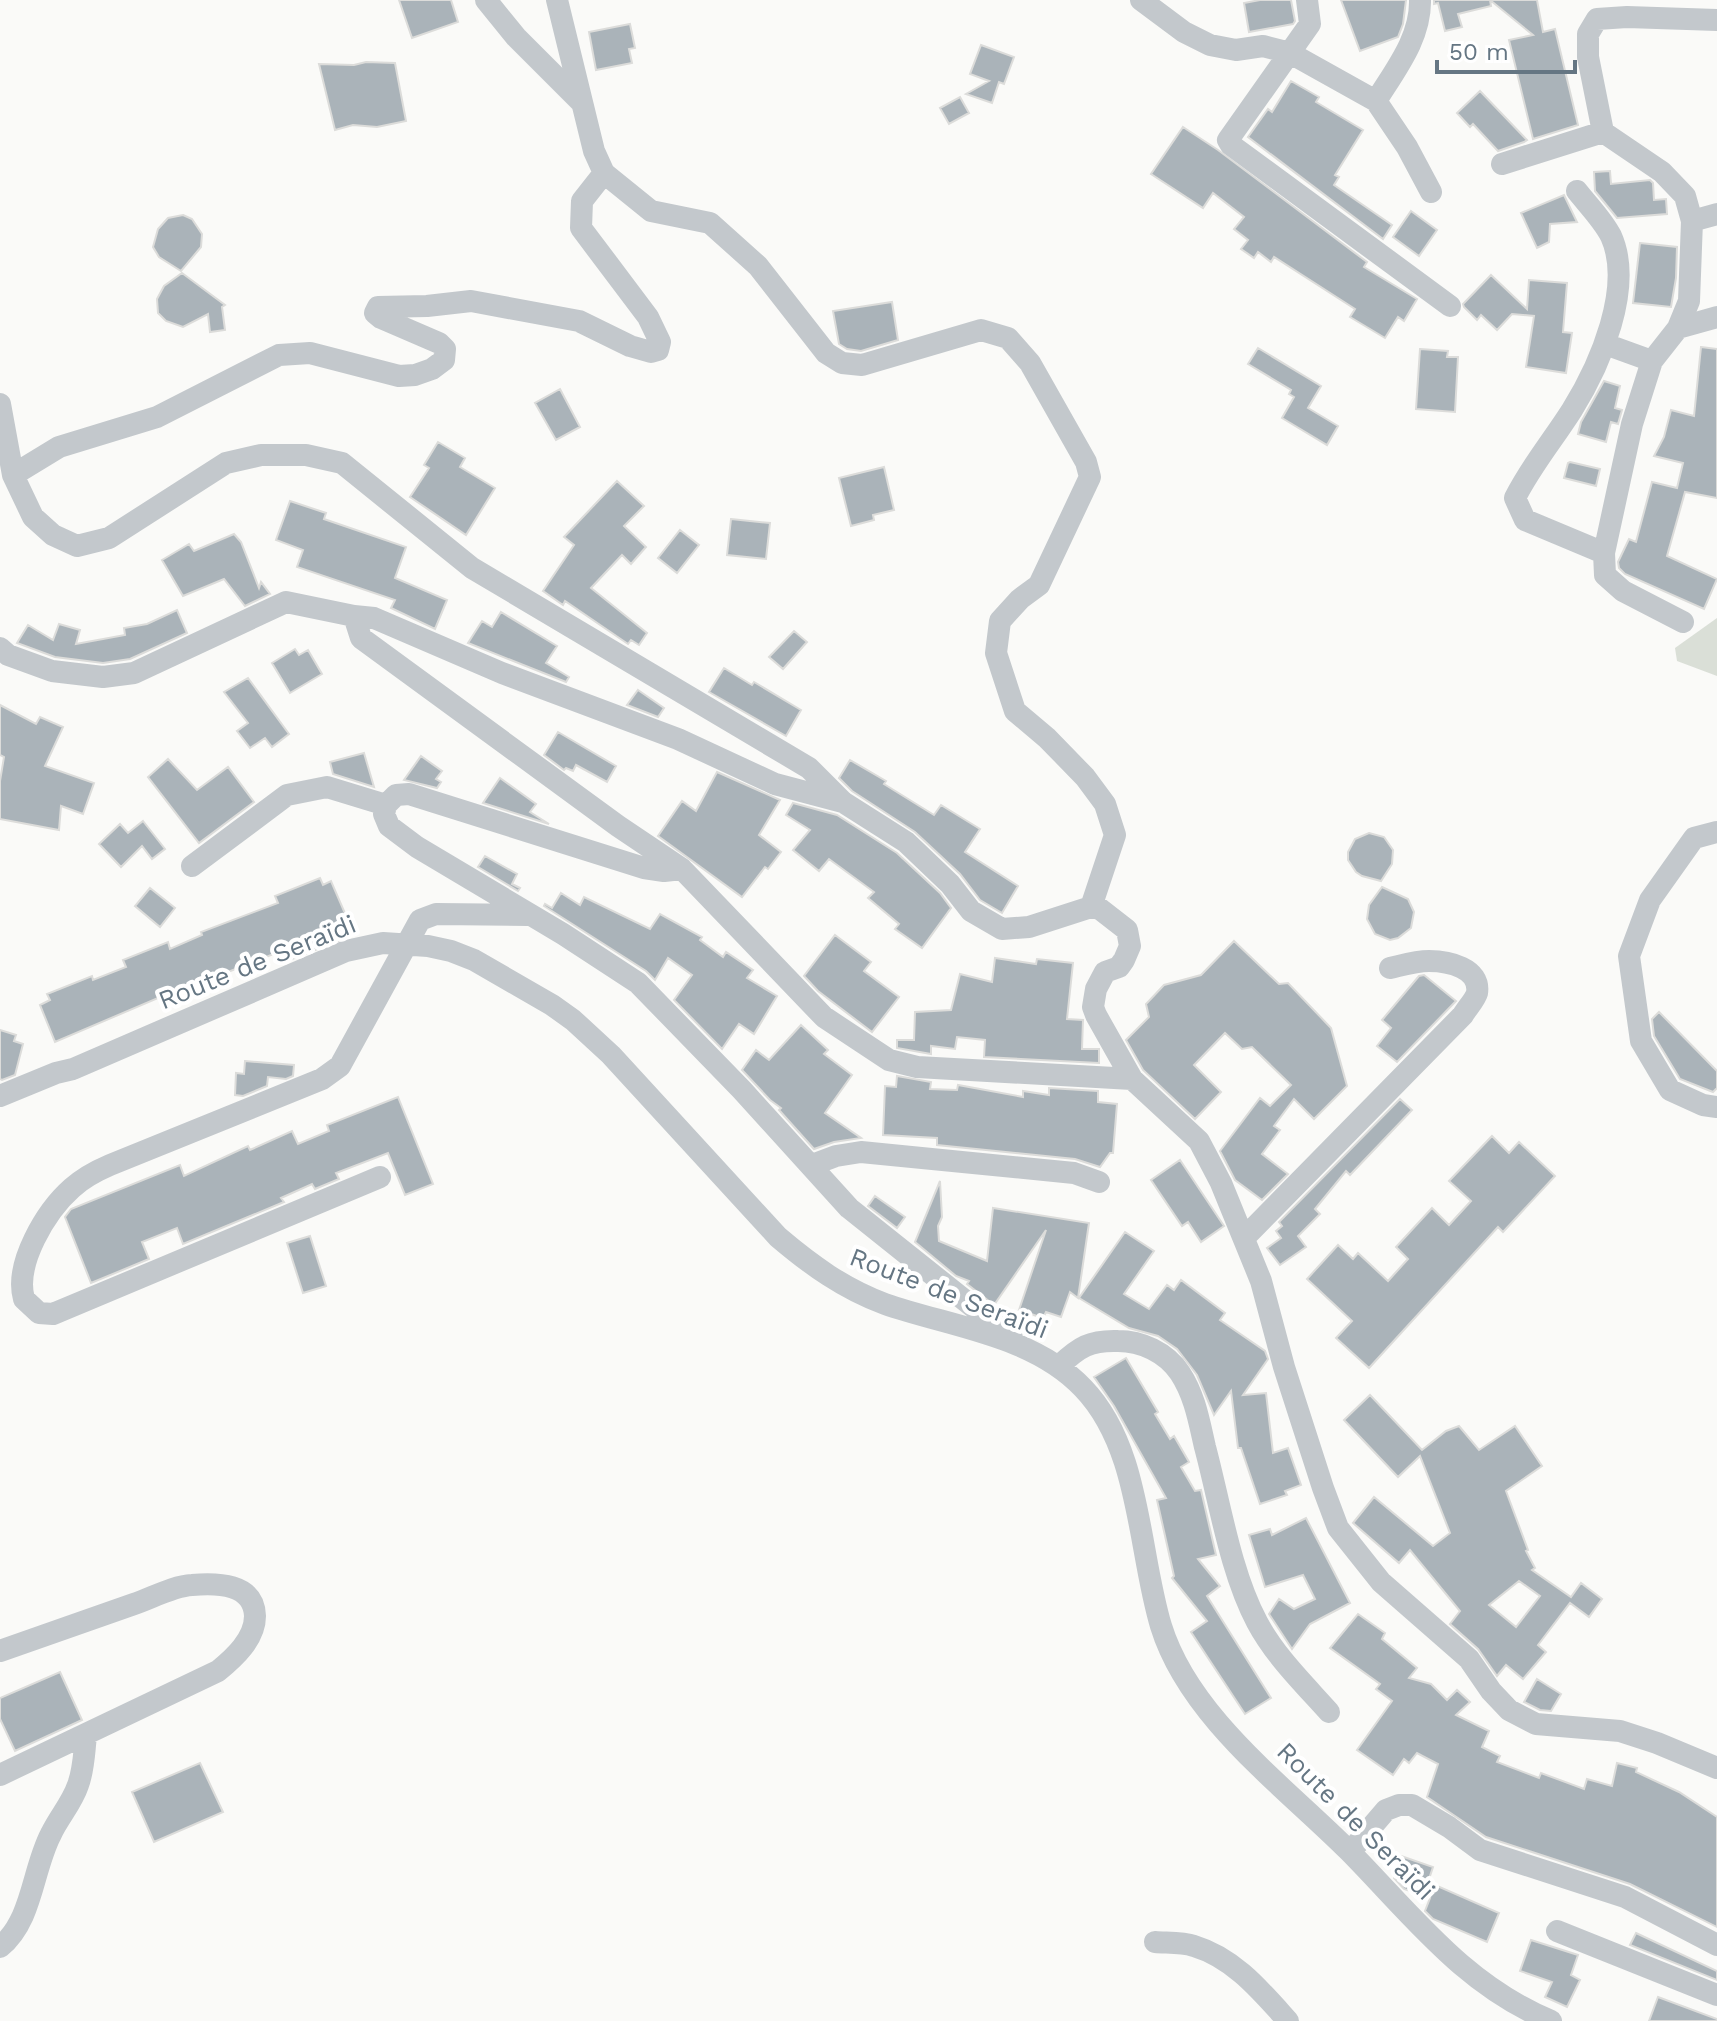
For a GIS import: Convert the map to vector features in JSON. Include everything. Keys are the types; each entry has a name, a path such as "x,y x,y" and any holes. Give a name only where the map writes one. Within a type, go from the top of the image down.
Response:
{"street":[{"path":"486,0 516,37 582,103"},
{"path":"557,0 594,151 604,173 651,211 710,223 758,266 826,353 842,363 862,365 981,330 1008,338 1030,363 1086,462 1090,477 1039,585 1020,599 1000,621 996,653 1015,711 1057,748 1105,804 1115,835 1091,907"},
{"path":"1141,0 1184,32 1210,45 1236,50 1263,46 1290,53 1376,101 1407,147 1431,192"},
{"path":"1307,0 1310,24 1229,135 1231,145 1450,306"},
{"path":"1376,101 1415,34 1421,15 1420,0"},
{"path":"1683,622 1623,591 1605,575 1604,553 1632,424 1652,361 1678,328 1689,301 1692,221 1685,196 1662,172 1603,132 1588,57 1588,34 1597,19 1717,20"},
{"path":"1502,164 1603,132"},
{"path":"13,475 59,447 157,417 279,355 310,353 399,376 432,369 444,360 445,349 439,343 381,318 375,313 378,307 471,301 579,321 630,346 651,352 658,350 660,342 648,317 581,228 582,201 604,173"},
{"path":"1577,191 1610,235 1621,280 1605,344 1573,408 1525,477 1515,498 1525,520 1604,553"},
{"path":"1692,221 1717,214"},
{"path":"1678,328 1717,317"},
{"path":"1605,344 1652,361"},
{"path":"0,404 13,475 33,517 53,535 77,546 109,538 226,463 261,455 306,455 342,463 472,568 809,768 843,802 906,842 950,884 971,911 1002,929 1029,927 1091,907 1100,909 1127,930 1131,938 1130,946 1122,964 1105,972 1100,980 1093,1007 1132,1079 1199,1141 1221,1183 1261,1281 1284,1367 1338,1528 1381,1582 1469,1659 1491,1691 1509,1710 1536,1724 1620,1731 1717,1768"},
{"path":"0,648 8,655 52,671 103,677 134,673 286,602 374,618 502,673 678,739 775,784 843,802"},
{"path":"354,616 361,638 682,869 824,1017 889,1060 917,1067 1132,1079"},
{"path":"192,866 287,795 327,787 386,805"},
{"path":"682,869 664,871 644,868 409,794 396,795 386,805 384,814 389,826 417,847 638,983 742,1090 849,1208 1022,1346"},
{"path":"1717,832 1694,838 1650,900 1629,956 1641,1041 1670,1090 1703,1105 1717,1107"},
{"path":"380,1177 53,1314 39,1313 24,1299 22,1271 28,1254 54,1208 74,1186 97,1171 332,1073 347,1057 414,926 427,916 528,915"},
{"name":"Route de Seraïdi","path":"73,1069 346,951 383,943 406,943 451,951 474,960 573,1020 611,1055 778,1237 826,1275 885,1304 1022,1346 1059,1366 1084,1388 1104,1413 1118,1442 1162,1627 1184,1679 1231,1737 1350,1852 1456,1964 1519,2008 1551,2021"},
{"path":"1244,1238 1463,1015 1477,995 1476,982 1469,971 1449,962 1426,961 1390,968"},
{"path":"0,1096 73,1069"},
{"path":"0,1109 54,1084 73,1069"},
{"path":"812,1165 836,1156 861,1152 1074,1173 1099,1182"},
{"path":"1059,1366 1077,1349 1100,1340 1130,1341 1157,1350 1178,1371 1196,1403 1237,1571 1257,1622 1283,1660 1329,1712"},
{"path":"0,1651 189,1585 228,1585 247,1596 254,1610 254,1625 234,1658 218,1671 0,1775"},
{"path":"0,1947 21,1920 49,1836 78,1786 86,1736"},
{"path":"1350,1852 1386,1810 1399,1805 1412,1805 1480,1850 1625,1897 1717,1945"},
{"path":"1557,1931 1717,1995"},
{"path":"1155,1942 1191,1945 1215,1955 1237,1969 1288,2021"}],"shaded area":[{"path":"1717,618 1717,676 1677,661 1675,648"}],"building":[{"path":"399,0 451,0 458,22 412,38"},
{"path":"1291,0 1295,21 1293,24 1249,32 1244,3"},
{"path":"1341,0 1406,0 1398,37 1360,51"},
{"path":"1434,0 1490,0 1491,6 1458,14 1462,27 1445,31 1438,3 1434,4"},
{"path":"1490,0 1537,0 1543,32 1555,29 1578,125 1533,139 1509,40 1533,35"},
{"path":"630,24 635,48 629,49 632,63 596,70 589,32"},
{"path":"981,45 1014,57 1004,84 999,82 992,103 966,94 989,81 970,74"},
{"path":"366,62 395,63 406,121 377,127 353,125 335,130 319,64 354,65"},
{"path":"1291,81 1319,97 1316,102 1363,130 1335,175 1339,177 1334,185 1392,225 1383,239 1248,137 1268,109 1272,112"},
{"path":"1480,91 1527,140 1498,151 1473,124 1470,127 1457,113"},
{"path":"960,97 969,113 949,124 940,108"},
{"path":"1183,127 1367,262 1364,267 1417,299 1404,321 1398,317 1385,338 1350,317 1355,309 1274,257 1271,262 1258,252 1254,258 1241,249 1248,240 1234,229 1244,217 1213,193 1203,208 1151,174"},
{"path":"1610,171 1611,184 1650,180 1654,200 1666,199 1667,214 1617,218 1595,191 1594,172"},
{"path":"1564,195 1577,222 1550,224 1549,242 1537,248 1521,213"},
{"path":"1411,211 1437,230 1419,256 1393,237"},
{"path":"183,215 192,219 202,234 201,247 181,271 159,257 153,247 158,229 168,218"},
{"path":"1640,243 1677,247 1671,307 1633,303"},
{"path":"182,273 225,305 222,307 225,330 210,332 208,314 183,327 166,321 158,313 157,299 164,286"},
{"path":"1491,275 1527,309 1529,280 1567,283 1563,332 1572,333 1566,373 1526,367 1534,316 1512,314 1497,330 1481,315 1477,320 1464,307 1463,304"},
{"path":"892,302 898,340 861,351 839,344 833,311"},
{"path":"1701,347 1717,349 1717,498 1685,492 1667,556 1717,579 1704,609 1625,574 1618,562 1629,539 1636,542 1652,482 1677,488 1683,463 1654,456 1664,437 1671,410 1694,416"},
{"path":"1258,348 1321,386 1308,408 1338,426 1327,445 1282,418 1294,397 1289,394 1291,390 1248,364"},
{"path":"1420,349 1448,351 1447,357 1458,357 1455,412 1416,409"},
{"path":"1604,381 1620,386 1615,408 1622,410 1618,424 1611,422 1606,442 1578,434 1581,422"},
{"path":"560,389 580,427 556,440 535,403"},
{"path":"438,442 465,458 460,467 495,488 466,535 410,497 429,468 424,465"},
{"path":"1570,462 1600,469 1596,486 1564,478"},
{"path":"884,467 894,510 873,515 874,520 851,526 839,478"},
{"path":"617,481 644,506 624,526 646,547 631,564 622,555 591,588 647,633 639,645 631,640 628,644 565,601 563,605 543,591 574,545 564,537"},
{"path":"290,501 326,513 324,519 406,547 395,578 447,600 435,629 391,608 395,600 297,567 303,550 276,540"},
{"path":"731,519 770,523 766,559 727,555"},
{"path":"680,530 699,545 677,573 658,558"},
{"path":"234,534 241,542 259,588 261,582 270,594 245,606 224,579 183,596 162,560 189,544 194,551"},
{"path":"177,610 187,633 130,659 103,663 55,657 17,643 28,625 53,640 59,624 80,630 76,644 125,635 124,628 147,624"},
{"path":"501,612 557,646 546,663 569,677 566,682 468,643 482,621 492,627"},
{"path":"794,631 807,642 783,669 769,657"},
{"path":"295,649 299,655 308,650 322,674 290,693 272,663"},
{"path":"724,668 801,710 786,736 709,692"},
{"path":"248,678 289,734 272,747 265,738 250,748 237,731 248,723 224,692"},
{"path":"638,690 664,708 658,717 627,705"},
{"path":"0,705 36,724 40,717 63,727 45,766 94,783 83,814 61,806 59,830 0,819 0,781 4,757 0,755"},
{"path":"558,732 616,766 607,782 576,765 573,771 564,770 544,755"},
{"path":"364,753 374,787 333,774 330,762"},
{"path":"421,756 442,771 436,779 441,782 437,788 404,780"},
{"path":"168,759 197,790 228,767 254,802 199,843 148,777"},
{"path":"850,760 934,815 941,805 980,829 965,852 1018,886 1002,913 980,900 960,874 915,832 852,791 839,778"},
{"path":"717,772 780,800 759,835 781,852 742,897 658,836 682,801 696,811"},
{"path":"500,778 536,804 530,812 549,824 483,803"},
{"path":"793,803 837,815 897,853 940,893 951,908 922,948 895,929 899,924 868,898 874,892 829,859 819,871 793,850 810,830 786,815"},
{"path":"143,821 165,849 152,859 142,846 121,867 99,844 120,824 128,833"},
{"path":"1369,833 1384,837 1393,850 1392,864 1381,881 1362,876 1348,860 1348,852 1355,839"},
{"path":"485,856 517,874 512,884 520,888 518,891 478,867"},
{"path":"320,878 323,885 331,881 351,936 287,961 281,951 208,980 207,977 55,1042 40,1005 50,1000 47,994 92,976 93,980 126,967 123,960 168,942 170,949 202,935 201,932 278,903 275,896"},
{"path":"1382,887 1408,899 1414,912 1411,928 1390,940 1375,934 1367,919 1369,905"},
{"path":"150,888 175,908 160,927 135,906"},
{"path":"561,893 580,905 584,897 650,929 660,914 702,937 700,940 723,957 726,952 753,970 747,978 777,996 754,1034 739,1024 722,1049 674,1000 692,975 668,958 655,980 646,971 544,906 552,908"},
{"path":"835,935 871,962 864,971 899,997 872,1032 818,991 804,976"},
{"path":"1234,941 1279,984 1288,983 1331,1028 1347,1086 1314,1119 1294,1099 1274,1126 1280,1130 1262,1154 1288,1174 1262,1200 1235,1180 1220,1151 1260,1098 1270,1106 1291,1085 1252,1047 1242,1049 1225,1033 1194,1065 1221,1092 1195,1119 1143,1070 1126,1040 1149,1017 1146,1004 1164,985 1201,975"},
{"path":"995,958 1036,964 1037,959 1073,963 1067,1019 1083,1020 1082,1049 1099,1049 1099,1063 984,1057 985,1040 957,1037 955,1049 931,1046 931,1054 897,1048 897,1040 914,1040 915,1012 951,1010 960,974 992,982"},
{"path":"1424,975 1456,1001 1397,1062 1377,1046 1391,1028 1382,1020 1419,976"},
{"path":"1659,1012 1717,1071 1717,1088 1713,1092 1680,1079 1654,1036 1652,1019"},
{"path":"801,1025 828,1050 824,1054 852,1075 825,1113 861,1138 814,1149 779,1110 781,1108 742,1070 756,1050 769,1060"},
{"path":"0,1030 16,1035 14,1041 23,1044 15,1075 2,1080 0,1079"},
{"path":"245,1061 294,1065 293,1076 286,1079 268,1077 267,1086 243,1096 235,1095 236,1073 244,1074"},
{"path":"897,1076 931,1082 930,1089 957,1090 958,1085 1023,1097 1023,1091 1049,1095 1049,1088 1098,1091 1098,1102 1117,1104 1113,1153 1100,1167 1075,1159 937,1145 937,1138 883,1135 885,1086 896,1087"},
{"path":"398,1097 433,1184 405,1195 388,1153 336,1173 339,1179 315,1189 312,1184 281,1198 284,1202 183,1244 177,1228 142,1242 149,1259 91,1283 65,1217 71,1209 180,1165 184,1176 248,1146 250,1150 292,1131 298,1144 329,1131 327,1125"},
{"path":"1400,1099 1412,1110 1350,1175 1346,1171 1315,1209 1320,1214 1298,1236 1306,1247 1280,1265 1267,1248 1281,1238 1276,1231 1282,1226 1279,1222"},
{"path":"1492,1136 1509,1153 1519,1142 1555,1176 1503,1232 1498,1227 1369,1368 1336,1338 1352,1321 1307,1279 1338,1245 1353,1259 1358,1253 1388,1281 1408,1259 1396,1247 1432,1208 1449,1225 1471,1201 1449,1181"},
{"path":"1180,1160 1224,1226 1201,1242 1188,1222 1182,1226 1151,1180"},
{"path":"940,1181 942,1217 938,1226 939,1241 987,1261 993,1208 1089,1223 1078,1298 1070,1292 1061,1317 1046,1312 1043,1318 1019,1310 1046,1230 994,1305 967,1284 969,1281 956,1276 915,1242"},
{"path":"875,1196 905,1217 897,1228 868,1206"},
{"path":"1125,1232 1154,1251 1124,1294 1149,1309 1167,1285 1174,1290 1181,1280 1225,1313 1220,1320 1265,1351 1268,1359 1243,1395 1266,1393 1273,1453 1288,1448 1301,1485 1285,1491 1287,1495 1260,1504 1241,1448 1238,1448 1231,1391 1214,1415 1197,1375 1177,1349 1158,1336 1129,1328 1079,1298"},
{"path":"310,1236 326,1286 303,1293 287,1243"},
{"path":"1126,1358 1170,1439 1174,1436 1189,1462 1181,1467 1195,1491 1201,1490 1216,1555 1198,1559 1220,1586 1207,1596 1271,1698 1245,1714 1191,1632 1207,1621 1172,1578 1157,1500 1166,1498 1094,1377"},
{"path":"1370,1395 1422,1450 1446,1431 1459,1426 1479,1450 1515,1426 1542,1466 1506,1491 1526,1551 1535,1568 1532,1570 1571,1597 1581,1583 1602,1599 1589,1617 1570,1603 1538,1645 1546,1652 1523,1679 1506,1665 1497,1676 1478,1649 1450,1624 1460,1611 1410,1550 1399,1563 1353,1523 1374,1497 1433,1546 1450,1533 1420,1456 1398,1477 1344,1420","holes":["1519,1581 1540,1596 1516,1627 1489,1605"]},
{"path":"1306,1518 1350,1603 1310,1624 1292,1649 1269,1614 1279,1599 1294,1609 1315,1599 1303,1575 1265,1587 1249,1535 1270,1529 1272,1535"},
{"path":"1358,1614 1385,1633 1382,1639 1417,1668 1409,1678 1431,1684 1447,1700 1457,1690 1470,1702 1456,1715 1489,1731 1482,1747 1500,1756 1497,1762 1539,1778 1541,1773 1584,1789 1587,1779 1612,1786 1617,1763 1637,1768 1636,1772 1679,1792 1717,1817 1717,1927 1630,1884 1486,1837 1427,1797 1438,1764 1417,1753 1409,1763 1404,1759 1393,1775 1357,1750 1392,1701 1376,1689 1380,1684 1330,1648"},
{"path":"60,1672 82,1720 15,1751 0,1719 0,1698"},
{"path":"1537,1679 1561,1694 1551,1711 1540,1710 1524,1702"},
{"path":"200,1763 223,1812 154,1842 132,1792"},
{"path":"1401,1856 1433,1867 1428,1882 1499,1913 1487,1942 1433,1919 1425,1911 1430,1898 1404,1889 1394,1878"},
{"path":"1636,1933 1717,1971 1717,1980 1630,1945"},
{"path":"1531,1940 1578,1955 1571,1975 1580,1980 1567,2007 1545,1997 1552,1982 1520,1971"},
{"path":"1658,1997 1717,2019 1717,2021 1649,2021"}]}
